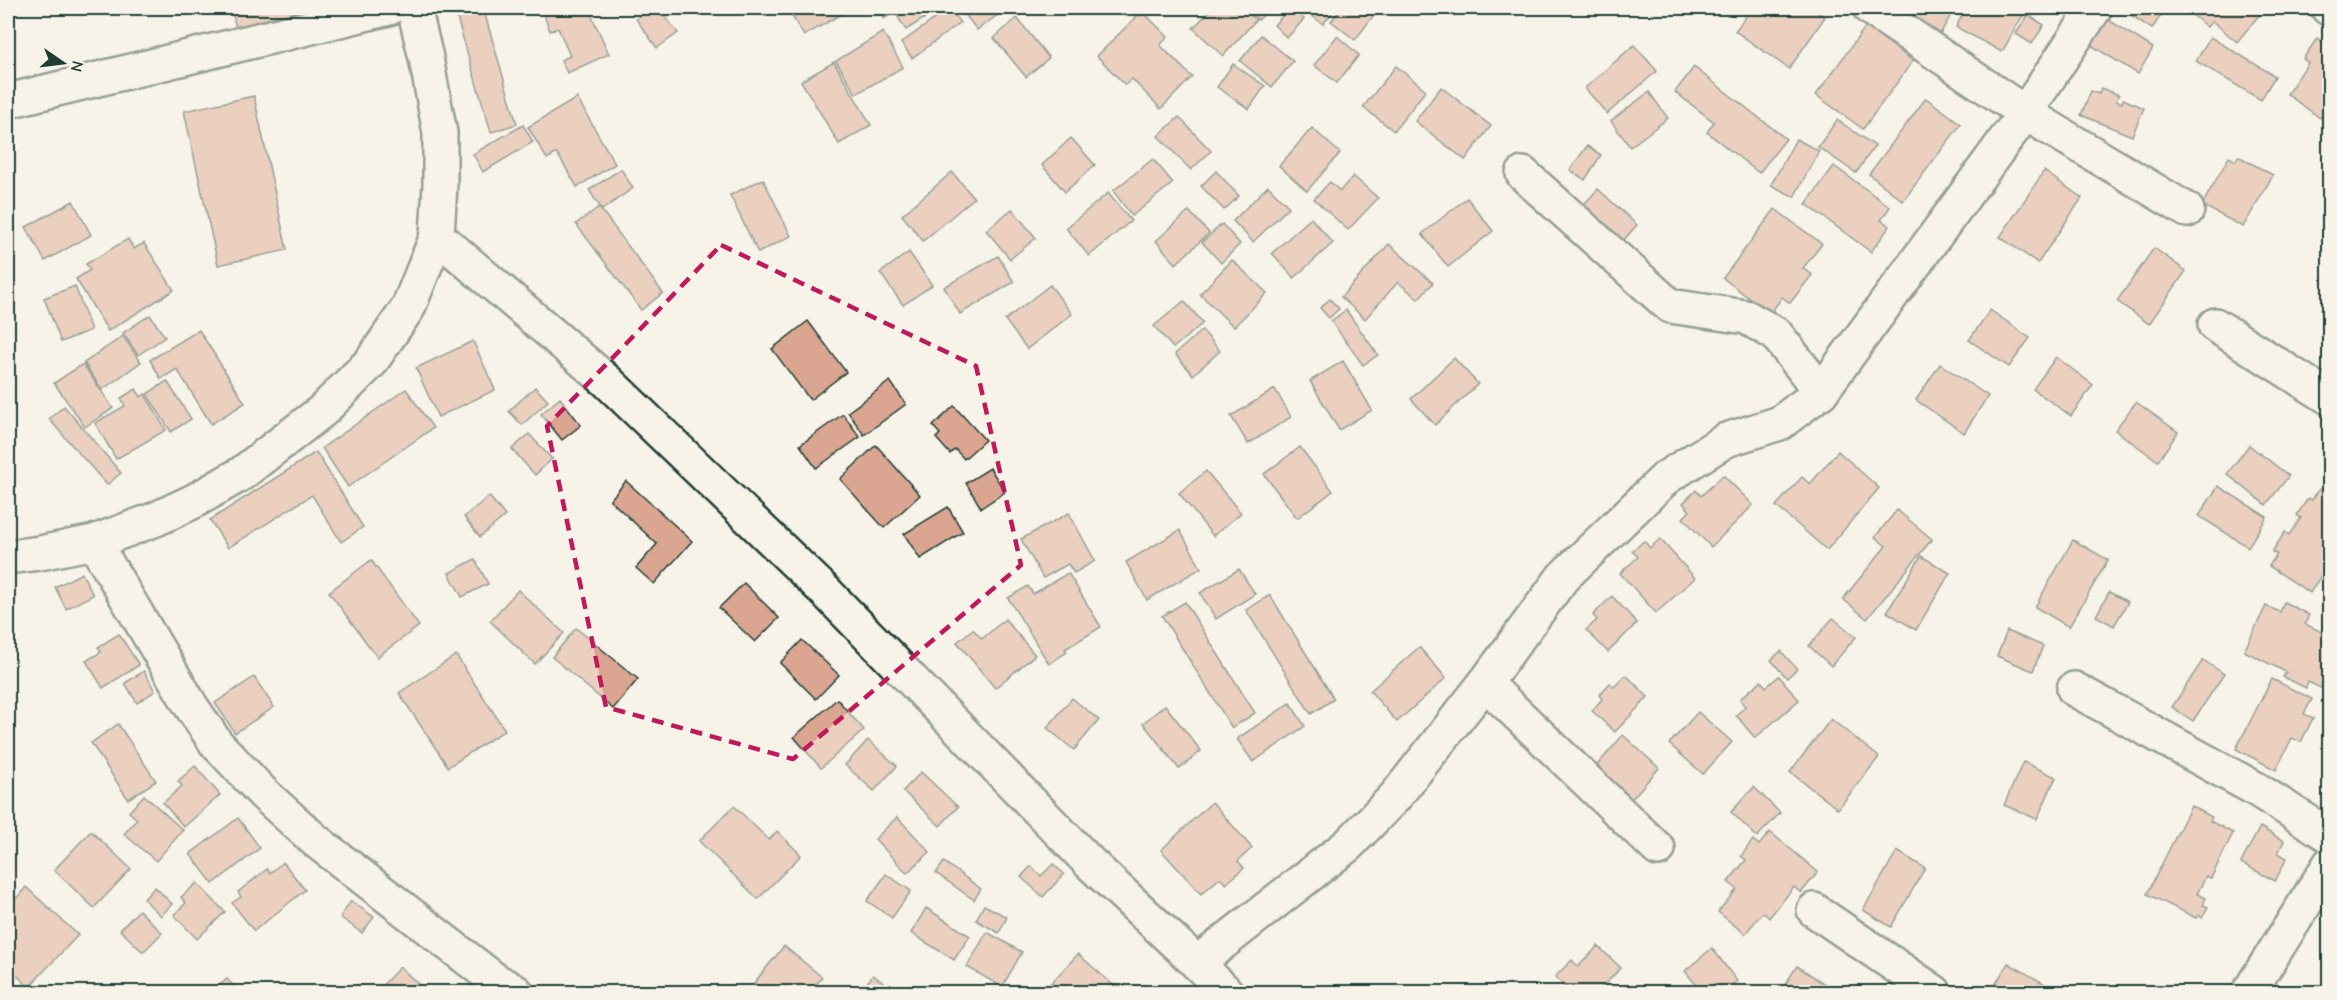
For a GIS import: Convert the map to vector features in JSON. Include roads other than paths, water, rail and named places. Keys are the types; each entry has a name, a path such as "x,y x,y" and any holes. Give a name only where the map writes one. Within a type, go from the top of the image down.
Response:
{"street":[{"path":"8,101 388,8"},
{"path":"8,557 40,554 94,542 156,519 194,501 241,474 321,411 371,362 408,308 437,236 440,133 414,8"},
{"path":"1870,8 2025,113 2187,210"},
{"path":"1197,963 1348,845 1395,797 1485,683 1563,578 1667,477 1726,440 1780,423 1821,392 2025,113 2095,8"},
{"path":"1523,174 1670,306 1746,317 1776,334 1821,392"},
{"path":"437,236 607,381 827,593 1092,865 1226,993"},
{"path":"2215,325 2330,398"},
{"path":"94,542 191,706 216,743 264,794 316,841 499,988"},
{"path":"1485,683 1658,849"},
{"path":"2073,688 2256,789 2330,836"},
{"path":"2249,993 2330,864"},
{"path":"1814,910 1934,993"}]}
